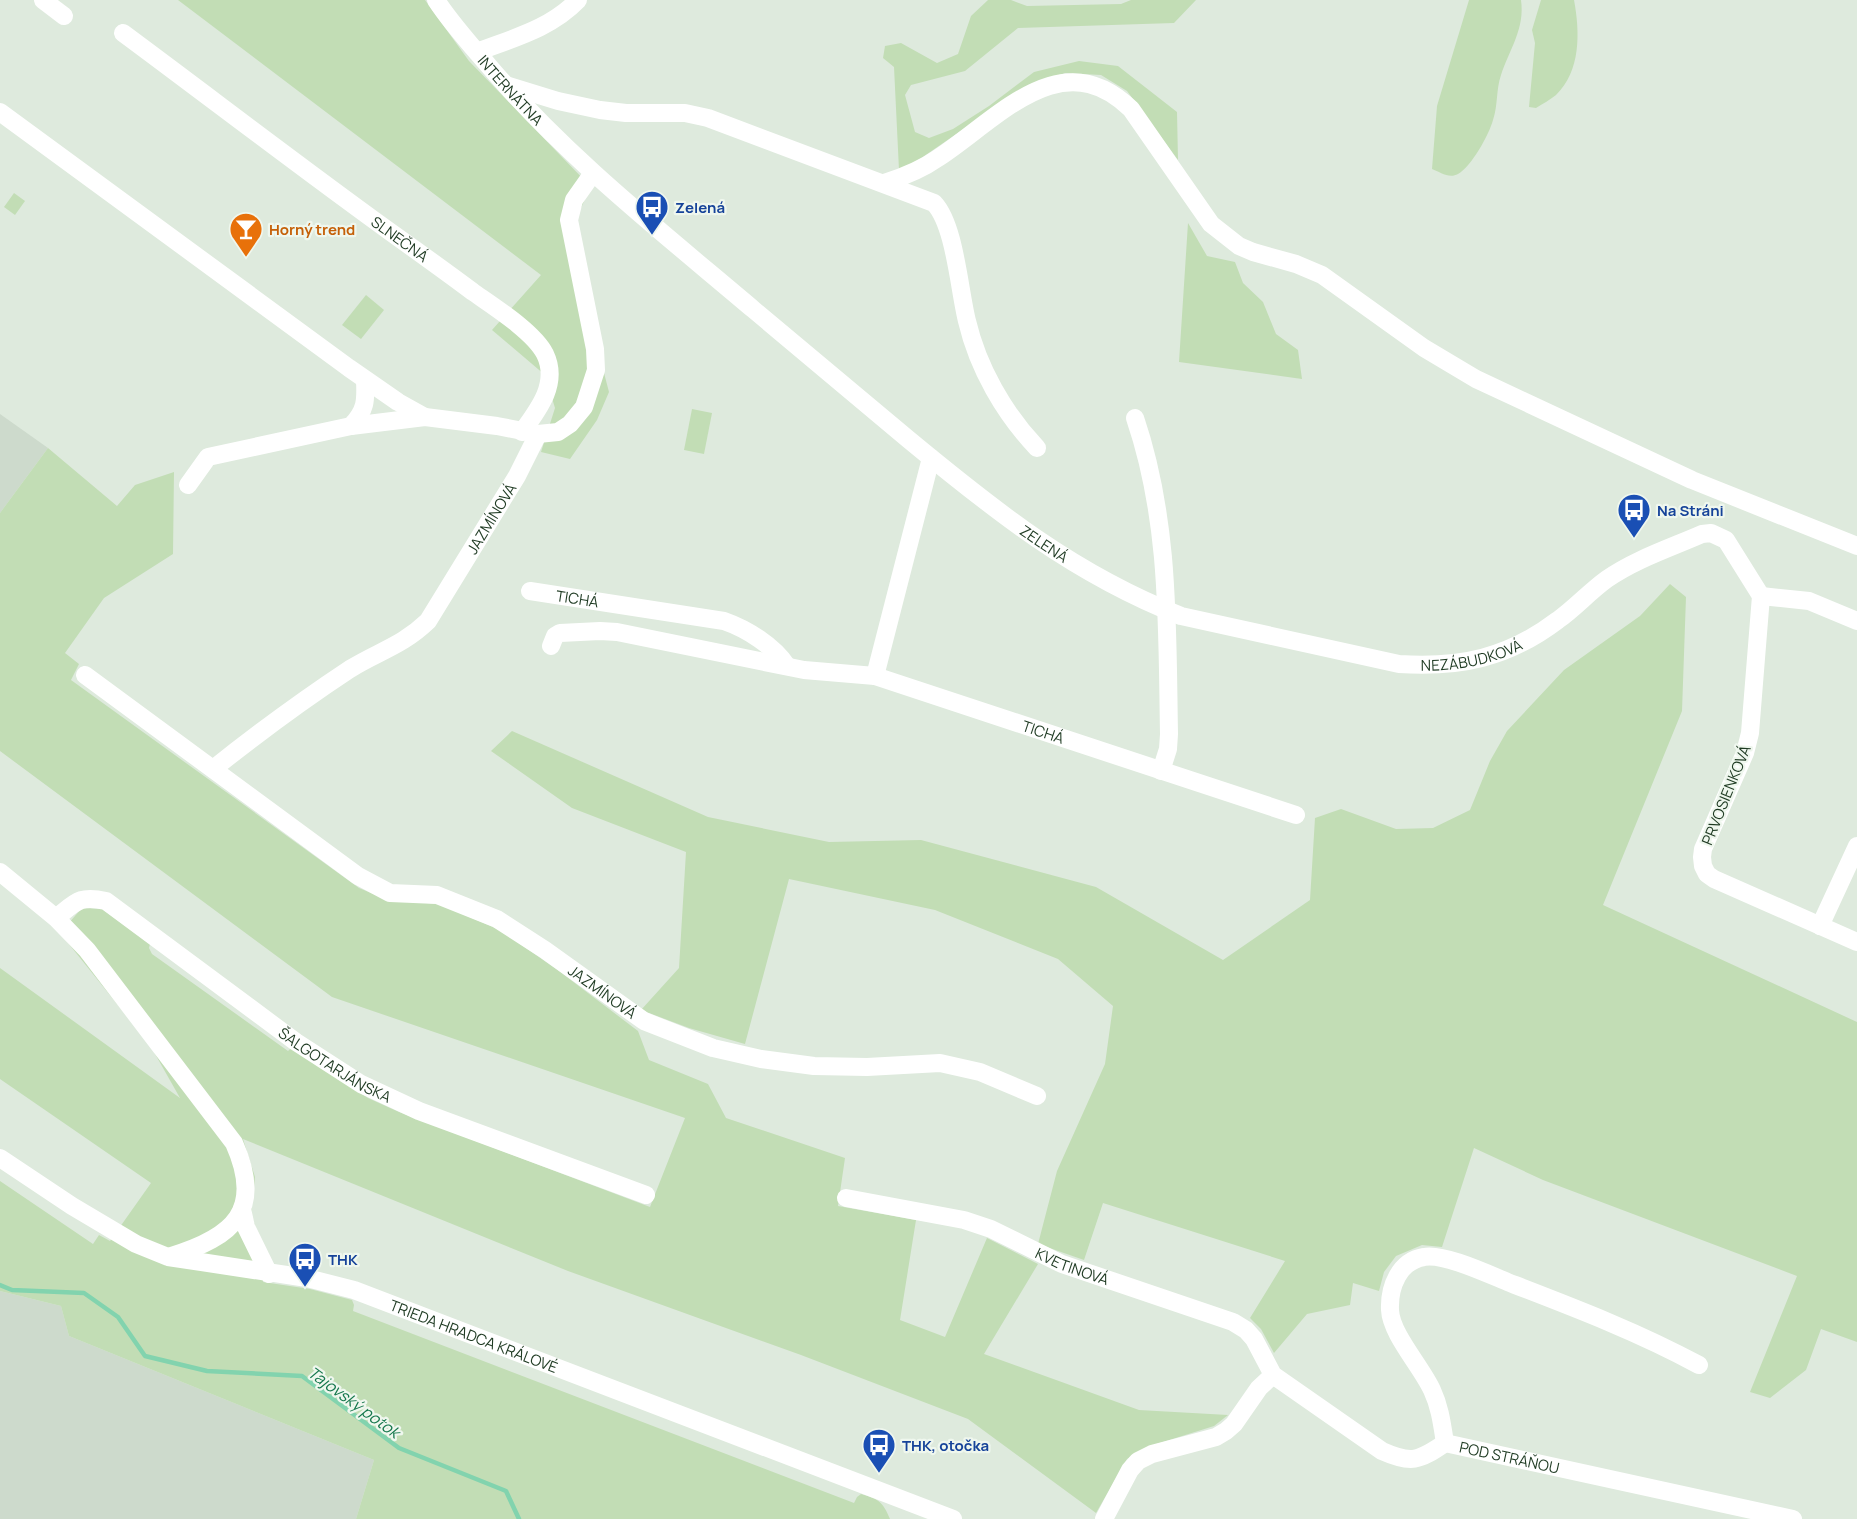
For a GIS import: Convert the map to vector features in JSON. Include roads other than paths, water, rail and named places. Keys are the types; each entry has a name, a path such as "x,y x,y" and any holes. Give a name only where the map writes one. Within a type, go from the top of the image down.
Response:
{"street":[{"path":"43,0 64,16"},
{"name":"INTERNÁTNA","path":"436,0 505,85 592,173"},
{"path":"477,52 540,29 556,20 578,0"},
{"name":"SLNEČNÁ","path":"123,33 344,199 506,315 536,342 545,354 549,369 549,383 530,433"},
{"path":"884,183 911,174 936,160 1034,90 1071,82 1089,83 1106,88 1131,109 1211,224 1239,246 1296,264 1322,275 1424,348 1476,379 1692,480 1857,546"},
{"path":"505,85 558,101 600,110 626,113 685,112 708,118 927,199 940,209 944,216 974,345 997,396 1037,448"},
{"path":"0,112 365,380 425,417"},
{"path":"188,485 208,457 351,426 425,417 497,426 530,433 558,432 570,424 584,407 596,370 595,349 569,220 574,200 592,173"},
{"name":"ZELENÁ","path":"592,173 991,507 1060,555 1167,610"},
{"path":"351,426 361,415 366,402 365,380"},
{"path":"1136,418 1159,508 1167,610 1169,734 1168,749 1161,771"},
{"name":"JAZMÍNOVÁ","path":"213,769 244,744 337,678 412,636 428,621 517,476 530,433"},
{"path":"875,676 931,458"},
{"name":"NEZÁBUDKOVÁ","path":"1167,610 1181,616 1371,659 1399,664 1462,663 1487,658 1514,648 1560,619 1609,578 1639,561 1702,534 1711,533 1726,540 1761,596"},
{"name":"TICHÁ","path":"530,591 724,621 734,624 773,649 787,666"},
{"path":"1761,596 1809,601 1857,621"},
{"name":"PRVOSIENKOVÁ","path":"1761,596 1750,733 1737,773 1703,849 1703,866 1707,874 1714,879 1857,942"},
{"name":"TICHÁ","path":"551,646 555,636 560,633 617,632 787,666 875,676 1296,815"},
{"name":"JAZMÍNOVÁ","path":"85,675 291,828 375,887 390,893 437,895 497,919 545,950 630,1013 662,1029 735,1054 788,1064 841,1068 922,1063 959,1066 996,1078 1037,1096"},
{"path":"1821,926 1857,846"},
{"path":"0,872 56,918 87,950 234,1143 243,1161 246,1196 242,1209 232,1224 222,1235 197,1248 168,1257"},
{"name":"ŠALGOTARJÁNSKA","path":"56,918 76,902 89,898 106,901 296,1042 362,1084 419,1111 646,1195"},
{"name":"TRIEDA HRADCA KRÁLOVÉ","path":"0,1158 72,1206 136,1244 168,1257 307,1278 354,1290 636,1400 953,1519"},
{"name":"KVETINOVÁ","path":"846,1198 973,1223 991,1229 1062,1264 1233,1322 1246,1330 1254,1339 1273,1375 1382,1451 1400,1460 1417,1459 1445,1443"},
{"path":"242,1209 246,1227 269,1274"},
{"name":"POD STRÁŇOU","path":"1699,1365 1628,1329 1442,1257 1424,1257 1408,1263 1397,1276 1391,1293 1390,1311 1395,1330 1418,1364 1432,1391 1441,1413 1445,1443 1793,1519"},
{"path":"1104,1519 1130,1470 1138,1461 1152,1454 1216,1437 1226,1431 1234,1424 1259,1388 1273,1375"}],"waterway":[{"name":"Tajovský potok","path":"0,1285 12,1290 84,1293 118,1317 145,1356 207,1371 302,1376 399,1448 506,1491 519,1519"}],"place":[{"name":"Zelená","path":"652,236"},
{"name":"Horný trend","path":"246,258"},
{"name":"Na Stráni","path":"1634,539"},
{"name":"THK","path":"305,1288"},
{"name":"THK, otočka","path":"879,1474"}]}
